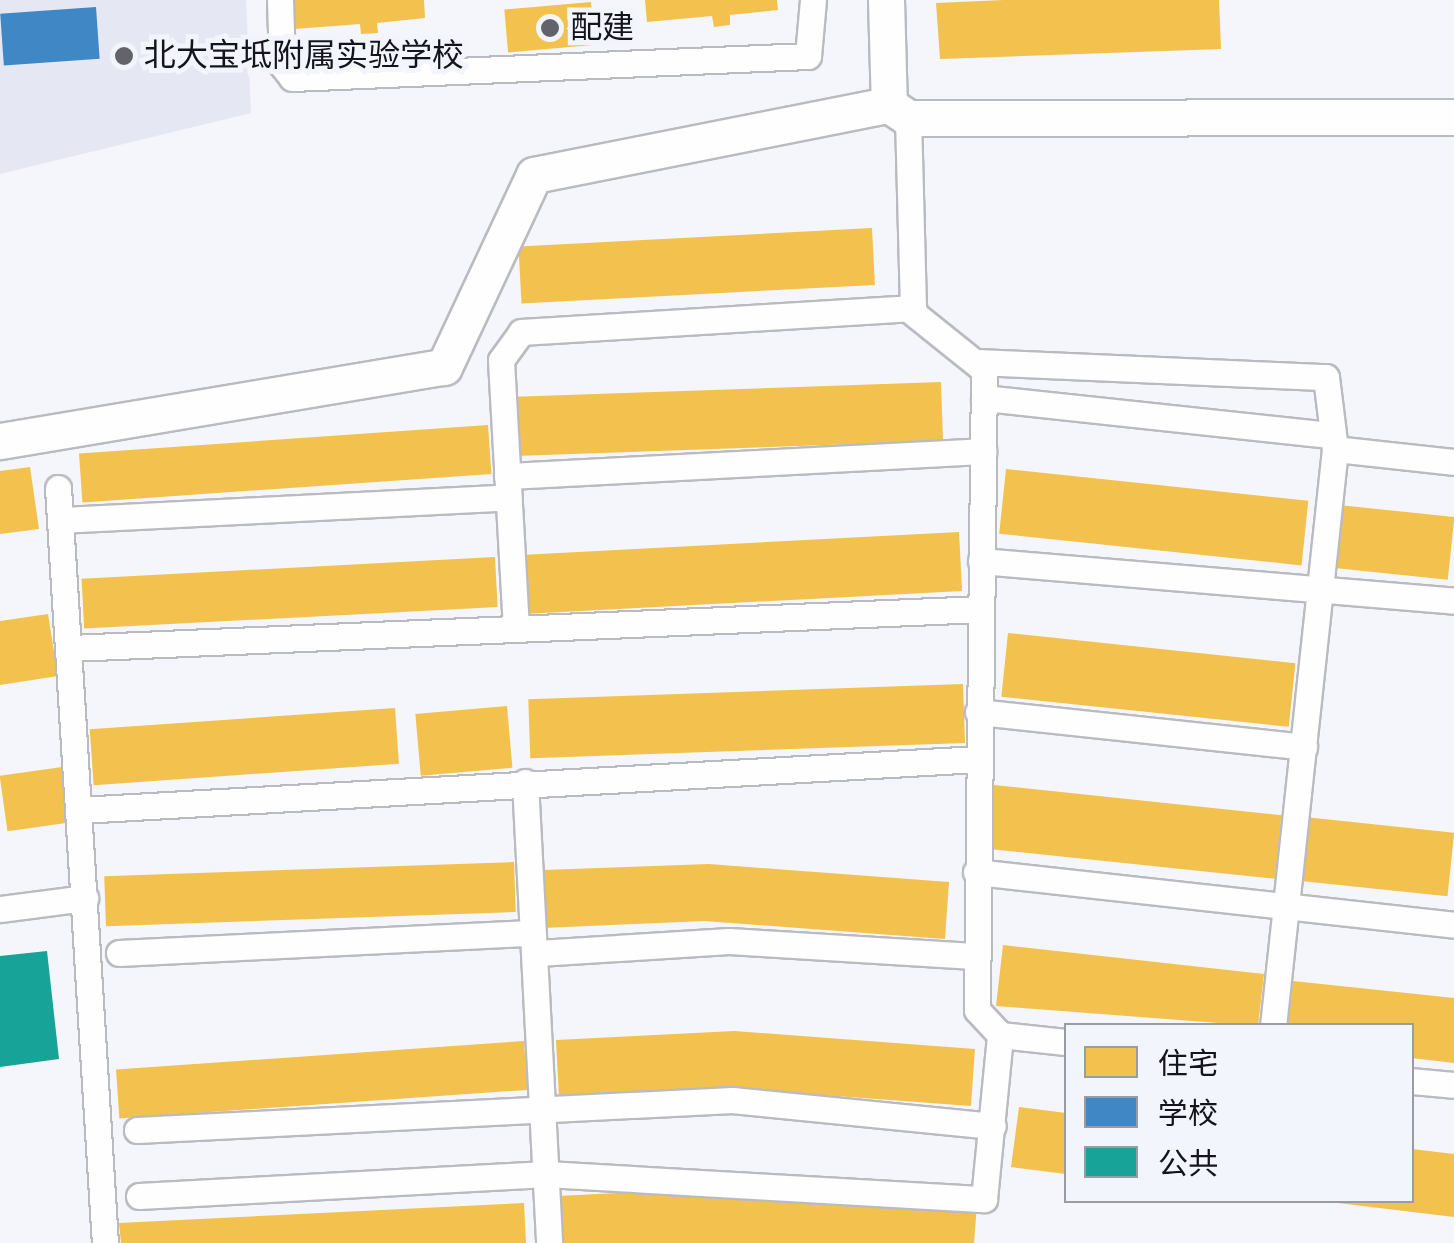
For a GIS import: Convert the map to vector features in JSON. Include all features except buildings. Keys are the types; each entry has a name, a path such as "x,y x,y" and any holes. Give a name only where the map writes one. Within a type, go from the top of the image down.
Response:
{"street":[{"path":"280,0 282,65 292,78 808,56 813,0"},
{"path":"886,0 899,112 907,308"},
{"path":"0,441 444,366 534,175 899,112 1454,118"},
{"path":"516,628 501,360 521,332 907,308 978,362 1326,377 1332,442 1322,590 1273,1023"},
{"path":"978,362 984,398 974,956 977,1010 1000,1035 1064,1042"},
{"path":"984,398 1332,442 1454,462"},
{"path":"60,520 983,451"},
{"path":"58,488 105,1243"},
{"path":"981,561 1454,601"},
{"path":"70,648 980,608"},
{"path":"978,712 1304,747"},
{"path":"80,810 978,759"},
{"path":"525,782 549,1243"},
{"path":"976,872 1454,925"},
{"path":"0,909 85,898"},
{"path":"119,952 729,941 974,956"},
{"path":"139,1196 546,1174 984,1199 1000,1035"},
{"path":"1414,1081 1454,1086"},
{"path":"137,1130 732,1100 993,1126"}],"shaded area":[{"name":"北大宝坻附属实验学校","path":"0,0 246,0 251,113 0,174"}],"place":[{"name":"配建","path":"550,28"},
{"name":"北大宝坻附属实验学校","path":"124,56"}]}
